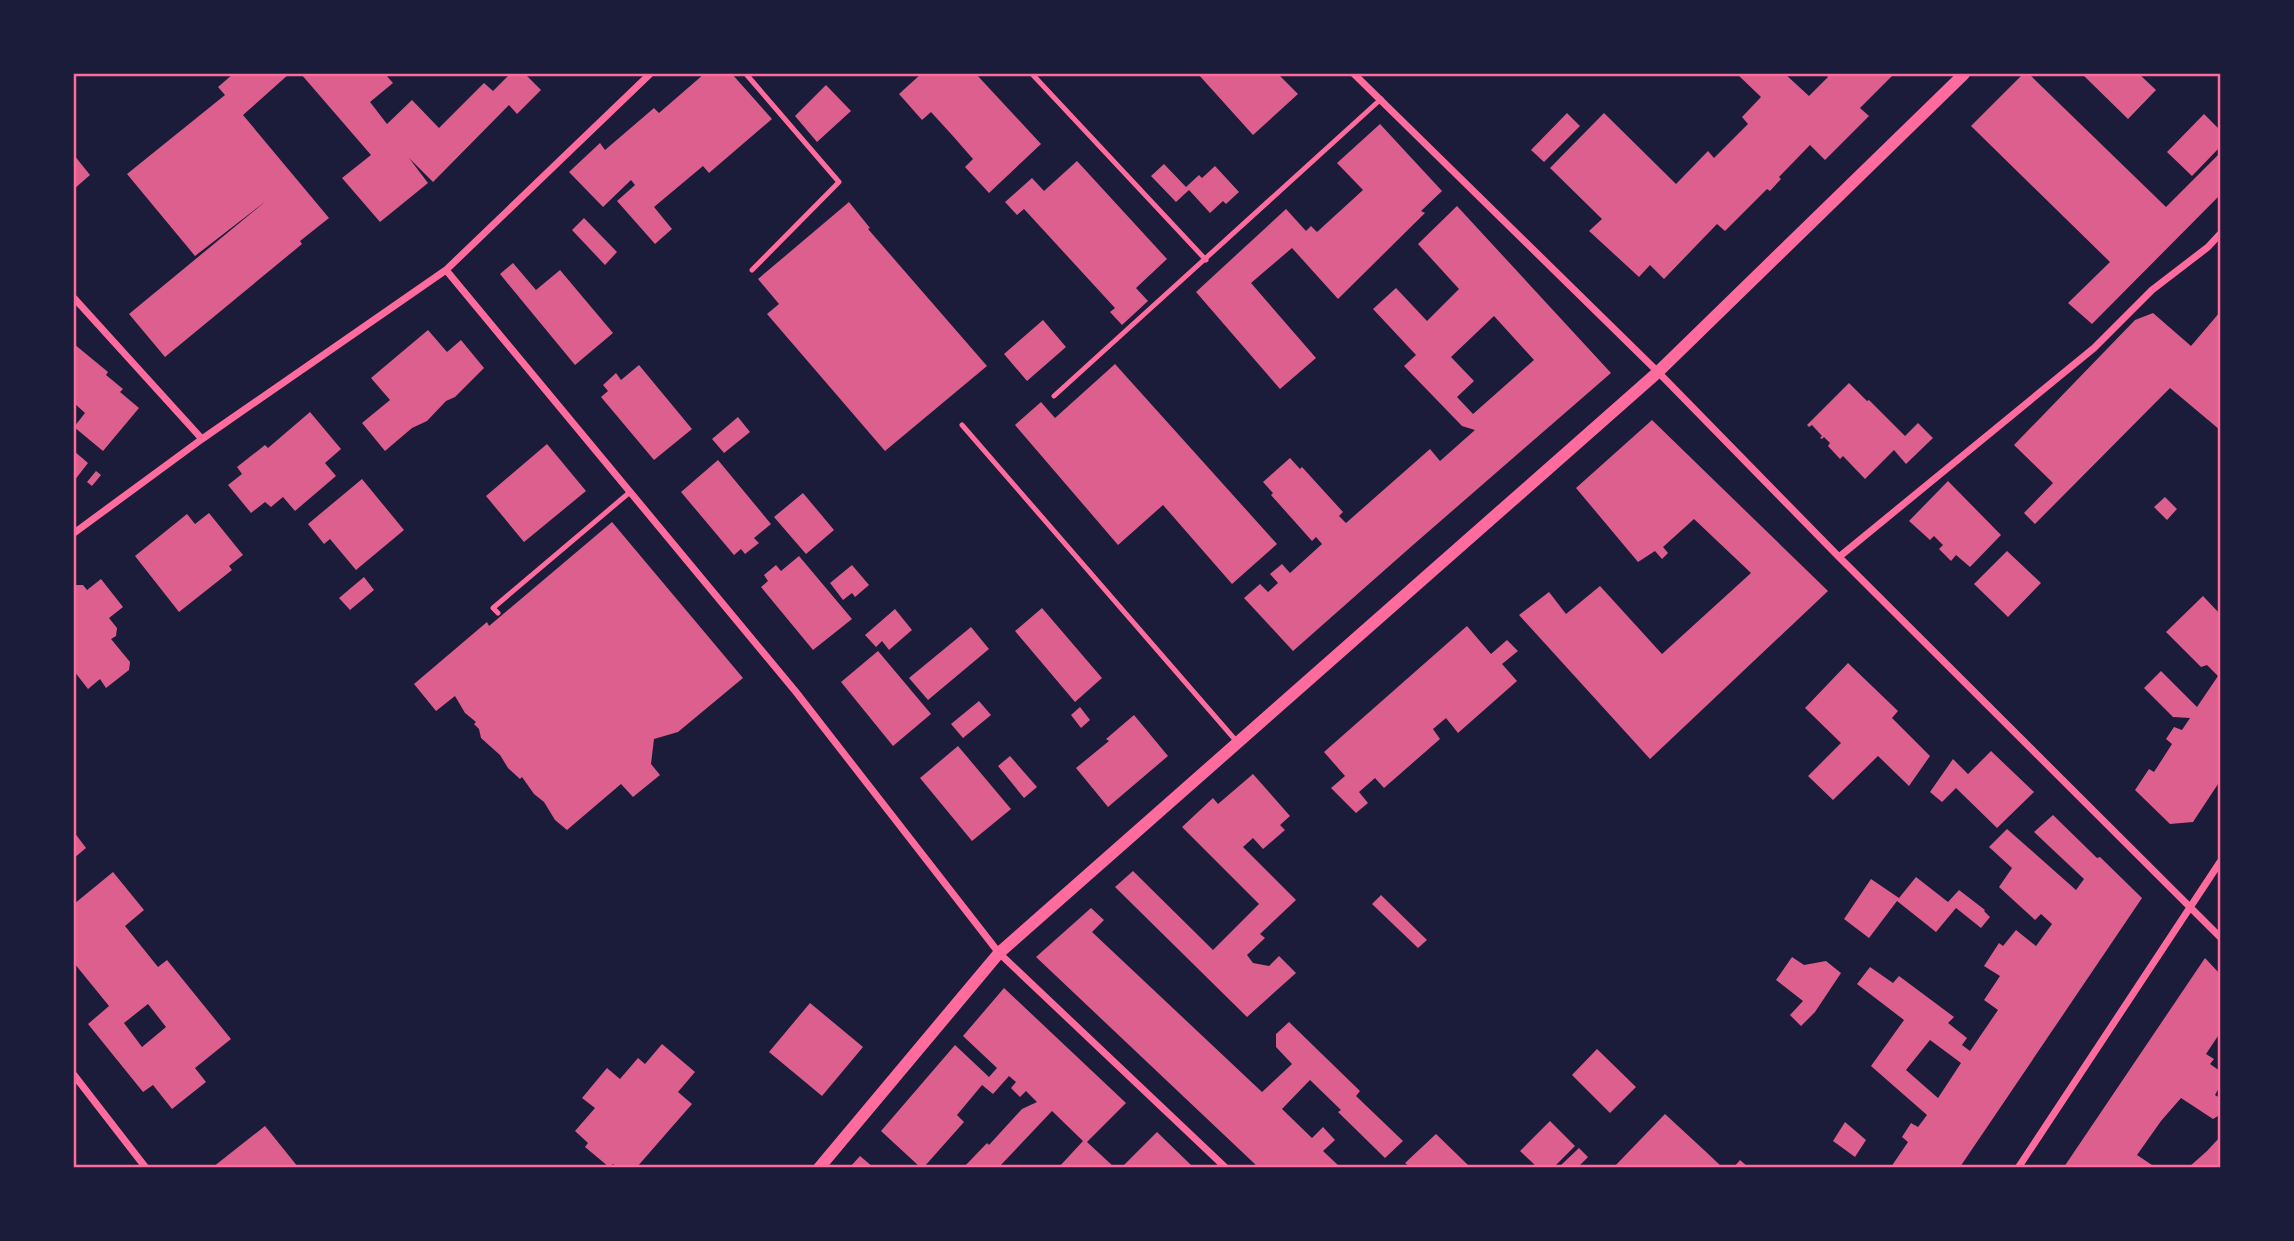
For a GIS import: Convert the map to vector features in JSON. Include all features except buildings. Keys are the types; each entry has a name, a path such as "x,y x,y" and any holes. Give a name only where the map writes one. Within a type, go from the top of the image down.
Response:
{"street":[{"path":"74,533 202,439 446,270 650,74"},
{"path":"1354,74 1658,372 1839,557 2221,937"},
{"path":"819,1167 999,953 1658,372 1964,74"},
{"path":"1839,557 2094,348 2152,290 2221,234"},
{"path":"446,270 796,692 999,953 1226,1167"},
{"path":"74,298 202,439"},
{"path":"2018,1167 2221,862"},
{"path":"74,1075 146,1167"}],"lane":[{"path":"746,74 839,182 752,270"},
{"path":"1032,74 1206,260"},
{"path":"1054,396 1381,99"},
{"path":"962,425 1238,743"},
{"path":"498,613 493,608 630,492"}]}
